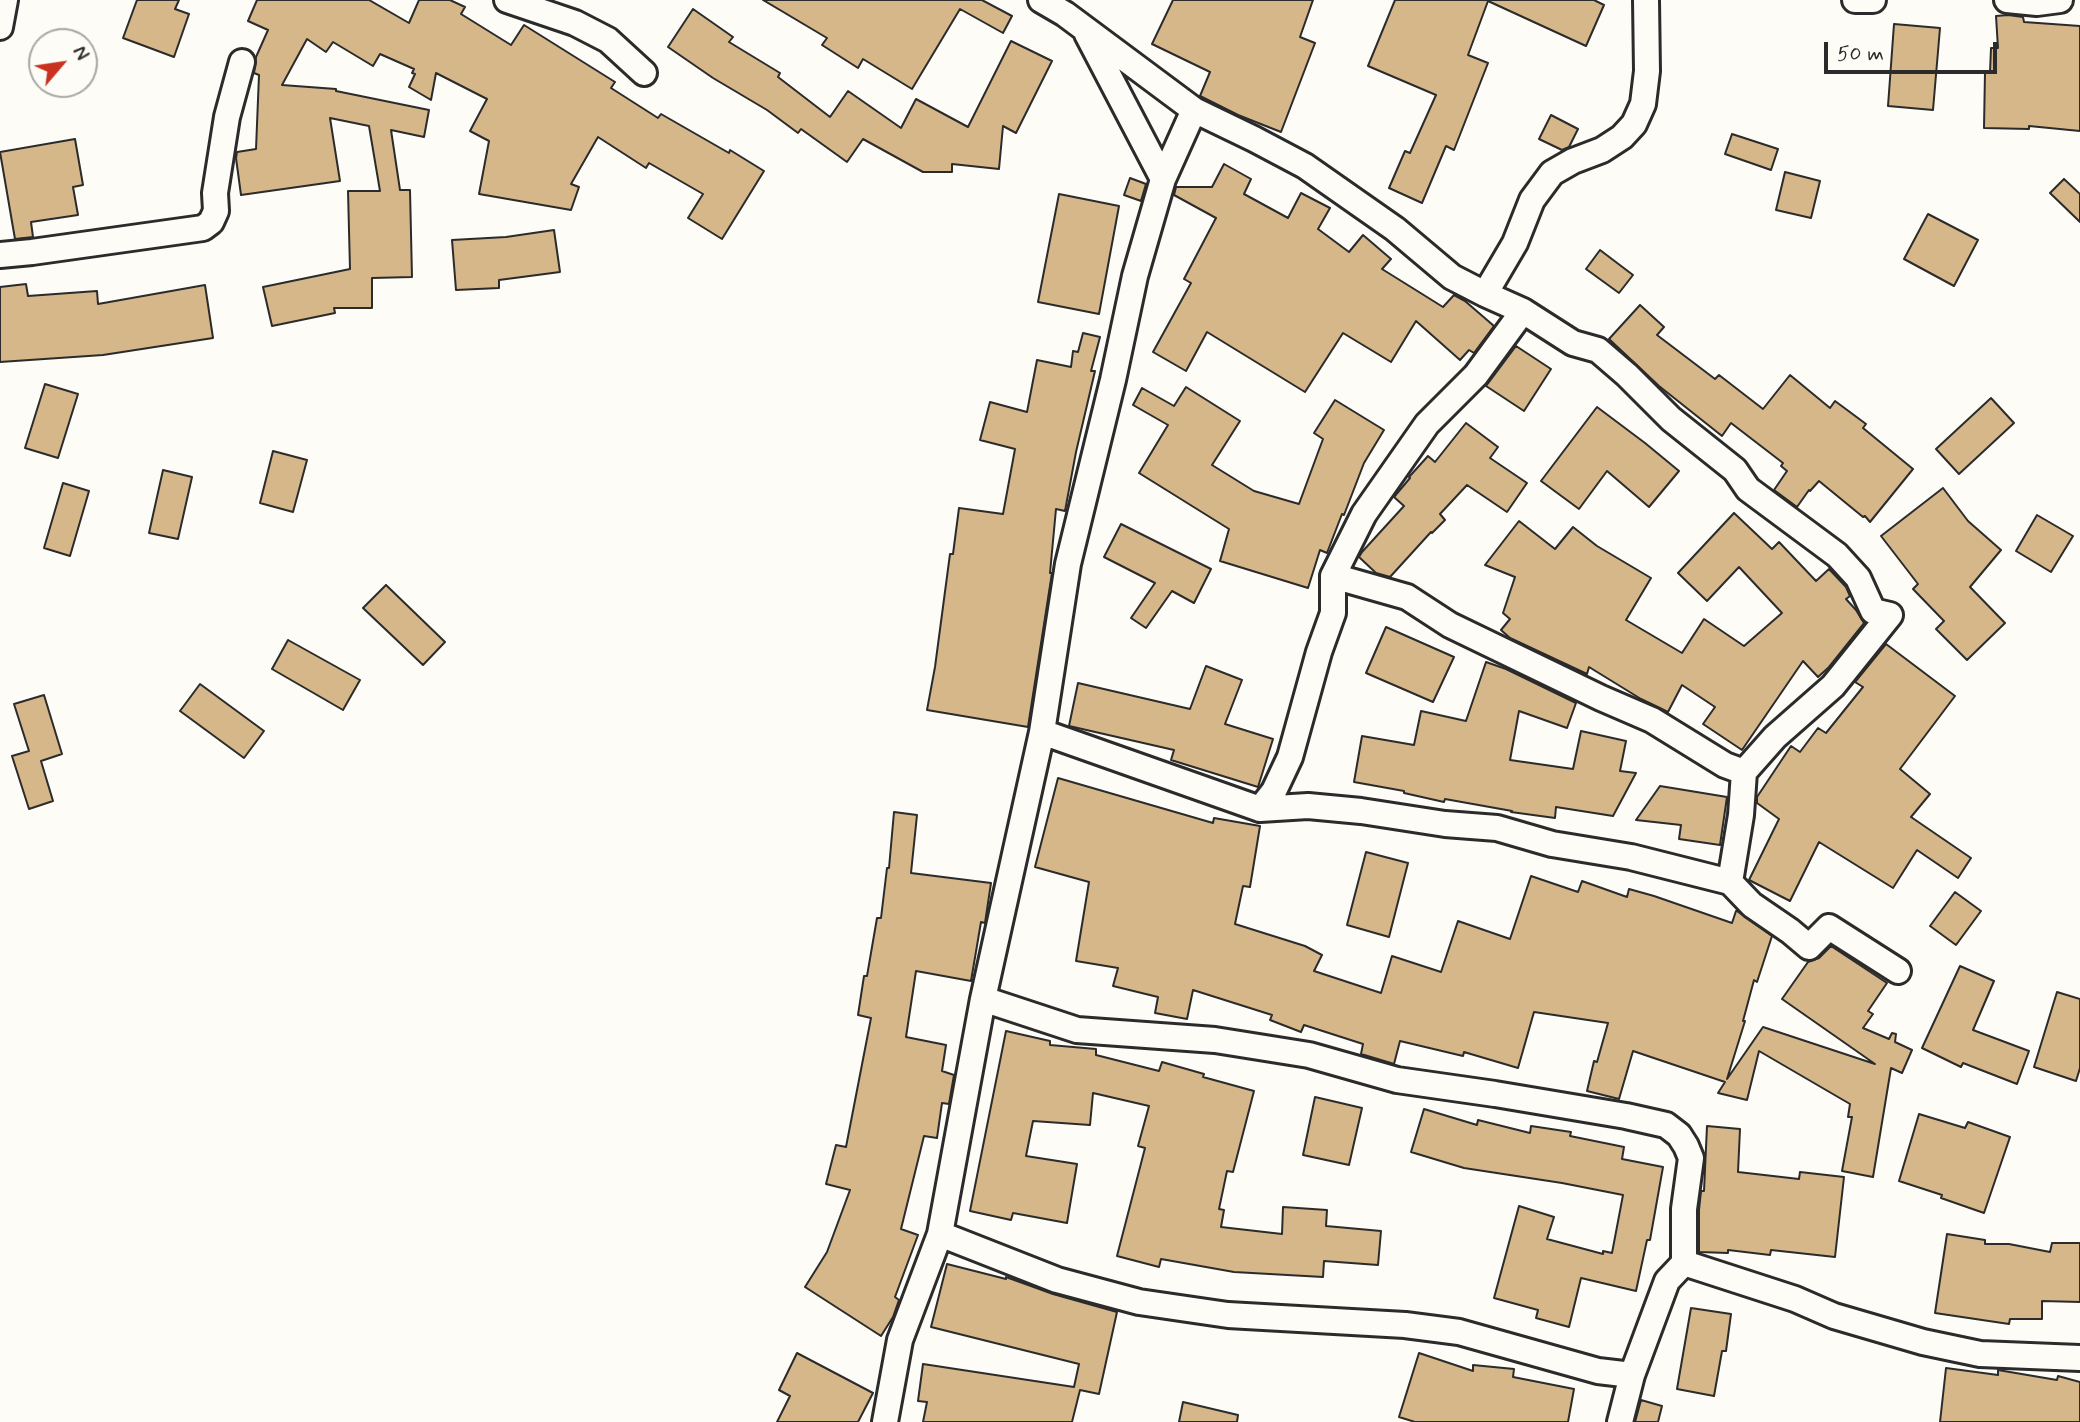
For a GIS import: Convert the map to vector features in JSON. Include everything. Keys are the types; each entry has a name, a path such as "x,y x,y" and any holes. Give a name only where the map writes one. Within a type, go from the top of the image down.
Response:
{"street":[{"path":"0,27 5,0"},
{"path":"507,0 575,23 608,40 644,73"},
{"path":"1041,0 1073,14 1194,110 1306,166 1395,229 1452,277 1523,311 1573,343 1598,350 1627,374 1671,419 1735,470 1748,489 1837,555 1858,578 1873,611 1890,615 1833,686 1775,737 1744,772 1741,815 1730,882"},
{"path":"1855,0 1874,0"},
{"path":"2007,0 2037,3 2060,0"},
{"path":"1485,295 1515,243 1532,200 1552,173 1573,161 1602,150 1622,137 1634,124 1643,104 1652,3"},
{"path":"1073,14 1163,179"},
{"path":"0,255 203,228 211,222 216,211 215,192 220,150 242,62"},
{"path":"885,1422 900,1340 940,1234 983,999 1042,732 1068,564 1113,380 1135,275 1163,179 1194,110"},
{"path":"1260,809 1274,791 1290,757 1319,652 1333,613 1333,576 1364,513 1427,424 1476,375 1523,311"},
{"path":"1333,576 1407,597 1450,625 1652,720 1725,765 1744,772"},
{"path":"1042,732 1260,809 1321,807 1445,824 1497,828 1552,844 1631,857 1730,882 1752,905 1810,947 1829,927 1898,971"},
{"path":"983,999 1077,1030 1215,1040 1309,1055 1397,1080 1509,1096 1666,1125 1679,1135 1690,1158 1684,1209 1684,1263 1667,1281 1632,1375 1620,1422"},
{"path":"940,1234 1057,1280 1139,1302 1228,1315 1405,1325 1459,1332 1598,1371 1632,1375"},
{"path":"1684,1263 1795,1299 1835,1316 1923,1342 1980,1354 2080,1359"}],"building":[{"path":"137,0 179,0 175,9 189,14 174,57 123,38"},
{"path":"257,0 369,0 409,23 419,0 450,0 465,7 461,14 511,45 524,25 615,82 611,88 658,118 661,114 764,171 722,239 688,218 703,194 649,163 646,168 598,137 571,184 579,187 571,210 479,194 489,141 470,131 487,99 436,73 431,100 409,87 415,74 412,73 414,69 380,54 373,66 333,42 326,52 307,39 282,85 336,89 429,110 424,137 391,130 400,190 410,190 412,277 372,278 372,308 334,308 335,313 272,326 263,287 350,269 348,191 380,191 369,126 330,118 340,181 241,195 236,158 237,152 256,149 259,75 254,73 256,57 268,30 248,21"},
{"path":"763,0 982,0 1012,16 1003,33 960,9 912,89 863,59 858,68 822,45 827,38"},
{"path":"1173,0 1313,0 1300,37 1315,43 1281,132 1200,96 1210,72 1152,44"},
{"path":"1395,0 1594,0 1604,5 1586,46 1488,1 1468,55 1488,63 1454,150 1446,146 1422,203 1389,188 1405,151 1410,153 1436,95 1368,66"},
{"path":"693,9 733,37 729,42 780,73 778,77 830,117 848,91 901,128 916,99 968,127 1011,41 1052,61 1016,133 1003,126 999,169 952,164 952,172 923,172 863,139 847,162 801,129 798,133 668,47"},
{"path":"1996,16 2023,17 2024,22 2080,26 2080,131 2029,126 2029,129 1984,128 1985,72 1990,72 1991,48 1998,48"},
{"path":"1894,24 1940,28 1933,110 1888,106"},
{"path":"1551,115 1578,129 1569,147 1562,150 1539,139"},
{"path":"1732,134 1778,149 1771,170 1725,154"},
{"path":"75,139 83,185 73,187 78,215 31,222 33,237 15,239 0,152"},
{"path":"1224,164 1251,179 1244,194 1288,218 1301,193 1330,208 1318,229 1349,252 1363,235 1391,259 1382,269 1443,307 1454,295 1494,326 1474,353 1469,350 1460,360 1416,321 1391,362 1343,333 1305,392 1207,332 1186,371 1153,352 1191,283 1184,279 1216,218 1174,195 1176,187 1212,187"},
{"path":"1785,172 1820,181 1811,218 1776,210"},
{"path":"1130,178 1146,184 1141,201 1124,195"},
{"path":"2064,179 2080,194 2080,222 2050,193"},
{"path":"1059,194 1119,206 1099,314 1038,302"},
{"path":"1928,214 1978,240 1954,286 1904,259"},
{"path":"554,230 560,272 499,280 499,288 456,290 452,240 506,237"},
{"path":"1600,250 1633,275 1619,293 1586,269"},
{"path":"26,284 28,296 97,291 98,304 205,285 213,338 103,355 0,362 0,287"},
{"path":"1640,305 1664,327 1657,335 1715,379 1719,375 1763,409 1790,375 1830,408 1835,401 1866,424 1863,428 1913,469 1870,522 1819,481 1797,507 1774,490 1787,471 1781,466 1783,463 1731,423 1722,436 1659,386 1609,339"},
{"path":"1083,333 1100,337 1091,371 1095,371 1065,511 1056,509 1052,573 1028,727 927,710 959,508 1003,514 1015,449 980,440 990,402 1027,412 1037,360 1071,367 1073,351 1078,352"},
{"path":"1516,346 1551,369 1524,411 1486,386"},
{"path":"45,384 78,394 58,458 25,448"},
{"path":"1186,387 1240,421 1212,465 1254,491 1299,504 1323,439 1314,433 1335,400 1384,430 1364,463 1327,553 1320,550 1308,588 1220,561 1229,529 1139,473 1168,425 1133,405 1142,388 1174,406"},
{"path":"1991,398 2014,423 1959,474 1936,449"},
{"path":"1597,407 1679,471 1649,507 1607,471 1579,509 1541,481"},
{"path":"1466,423 1498,447 1490,458 1527,483 1507,512 1467,485 1440,514 1445,520 1390,577 1376,573 1359,557 1404,506 1394,497 1428,456 1435,462"},
{"path":"273,451 307,460 293,512 260,503"},
{"path":"163,470 192,477 178,539 149,533"},
{"path":"63,483 89,491 70,556 44,548"},
{"path":"1943,488 1968,521 2001,550 1970,587 2005,623 1967,660 1936,629 1944,621 1913,589 1918,584 1881,536"},
{"path":"1734,513 1772,549 1779,542 1816,581 1829,569 1846,587 1850,596 1846,599 1864,623 1818,677 1803,661 1742,750 1703,724 1715,707 1682,685 1668,712 1589,667 1587,674 1510,638 1501,630 1510,619 1503,613 1515,577 1485,565 1519,521 1555,549 1573,527 1597,546 1651,578 1626,620 1682,653 1704,619 1744,646 1782,613 1739,567 1707,601 1678,573"},
{"path":"2037,515 2073,536 2051,572 2016,551"},
{"path":"1121,524 1211,569 1194,603 1172,591 1146,628 1131,618 1155,583 1104,557"},
{"path":"386,585 445,642 423,665 363,608"},
{"path":"1386,627 1454,657 1433,702 1366,673"},
{"path":"288,640 360,680 343,710 272,669"},
{"path":"1886,644 1955,696 1900,769 1930,794 1911,817 1971,858 1958,878 1917,850 1893,888 1819,842 1790,901 1749,880 1779,819 1757,803 1757,797 1791,746 1800,752 1818,728 1826,733 1863,687 1855,682"},
{"path":"1486,662 1576,703 1567,728 1519,711 1510,760 1573,769 1581,731 1626,741 1620,771 1636,773 1613,816 1556,807 1555,818 1445,799 1444,802 1354,782 1362,736 1414,745 1421,711 1466,721"},
{"path":"1206,666 1242,680 1225,724 1273,739 1258,787 1171,760 1174,750 1069,726 1078,683 1190,709"},
{"path":"200,684 264,731 244,758 180,711"},
{"path":"44,695 62,754 41,761 53,801 29,809 12,756 29,751 14,704"},
{"path":"1058,778 1213,823 1214,818 1260,826 1250,887 1243,886 1235,924 1305,946 1322,955 1314,971 1381,993 1392,956 1441,972 1458,921 1510,939 1531,876 1578,892 1582,881 1627,897 1629,889 1732,923 1737,911 1772,936 1757,982 1754,980 1745,1021 1727,1079 1763,1027 1875,1064 1782,999 1808,962 1819,958 1831,946 1887,983 1868,1011 1873,1014 1863,1028 1889,1039 1892,1033 1896,1034 1895,1042 1912,1050 1902,1073 1891,1068 1873,1177 1842,1171 1852,1117 1848,1117 1850,1104 1759,1051 1747,1100 1718,1093 1725,1082 1633,1051 1619,1099 1587,1091 1594,1061 1597,1062 1608,1023 1534,1012 1518,1068 1464,1052 1463,1056 1400,1041 1394,1064 1361,1054 1363,1044 1304,1025 1301,1032 1270,1020 1272,1015 1193,990 1187,1019 1155,1013 1158,997 1113,986 1118,968 1076,961 1089,882 1035,867"},
{"path":"1660,786 1727,797 1720,845 1679,839 1681,825 1636,820"},
{"path":"894,812 917,815 911,873 991,883 985,923 981,922 971,981 916,971 906,1037 946,1045 942,1071 954,1075 949,1104 942,1103 937,1138 924,1136 901,1229 918,1235 895,1297 899,1300 893,1317 881,1336 805,1287 827,1252 850,1190 826,1184 836,1145 846,1147 871,1018 858,1015 877,918 881,918"},
{"path":"1366,852 1408,863 1389,937 1347,925"},
{"path":"1955,892 1981,911 1956,945 1930,926"},
{"path":"1960,966 1994,981 1973,1030 2029,1051 2017,1084 1963,1063 1961,1067 1922,1048"},
{"path":"2057,992 2080,999 2080,1068 2076,1081 2034,1067"},
{"path":"1006,1031 1050,1041 1050,1045 1096,1049 1096,1055 1159,1071 1162,1062 1254,1091 1233,1172 1227,1171 1219,1209 1224,1210 1221,1227 1282,1234 1283,1207 1327,1210 1326,1226 1381,1231 1378,1265 1324,1261 1323,1277 1234,1272 1161,1259 1159,1267 1117,1256 1145,1148 1138,1146 1149,1106 1093,1093 1090,1125 1033,1121 1026,1156 1077,1164 1067,1223 1013,1213 1011,1220 970,1211"},
{"path":"1315,1097 1362,1108 1349,1165 1303,1155"},
{"path":"1424,1109 1477,1125 1478,1120 1530,1133 1531,1126 1571,1132 1570,1136 1624,1147 1622,1159 1663,1167 1650,1240 1647,1240 1636,1291 1581,1278 1569,1327 1536,1318 1538,1310 1494,1298 1519,1206 1554,1217 1547,1239 1603,1254 1603,1251 1612,1253 1623,1195 1464,1168 1411,1152"},
{"path":"1919,1114 1965,1128 1968,1122 2010,1137 1984,1213 1899,1181"},
{"path":"1707,1126 1740,1129 1738,1172 1799,1179 1800,1172 1844,1177 1835,1257 1771,1250 1770,1255 1728,1250 1728,1253 1699,1252 1699,1210 1701,1191 1704,1191"},
{"path":"1947,1234 1985,1240 1985,1244 2009,1244 2050,1252 2052,1243 2080,1243 2080,1302 2042,1301 2042,1319 2010,1319 2009,1324 1935,1313"},
{"path":"947,1264 1006,1277 1117,1312 1099,1394 1080,1390 1072,1422 923,1422 927,1402 918,1401 923,1364 1074,1387 1079,1364 931,1327"},
{"path":"1691,1308 1731,1314 1726,1351 1722,1351 1714,1396 1677,1389"},
{"path":"797,1353 873,1393 858,1422 777,1422 790,1396 779,1390"},
{"path":"1419,1353 1473,1371 1473,1365 1514,1369 1513,1377 1574,1389 1568,1422 1415,1422 1399,1417"},
{"path":"1946,1368 1998,1375 1998,1370 2057,1380 2058,1376 2080,1382 2080,1422 1940,1422"},
{"path":"1641,1400 1662,1406 1658,1422 1635,1422"},
{"path":"1183,1402 1238,1415 1237,1422 1179,1422"}]}
